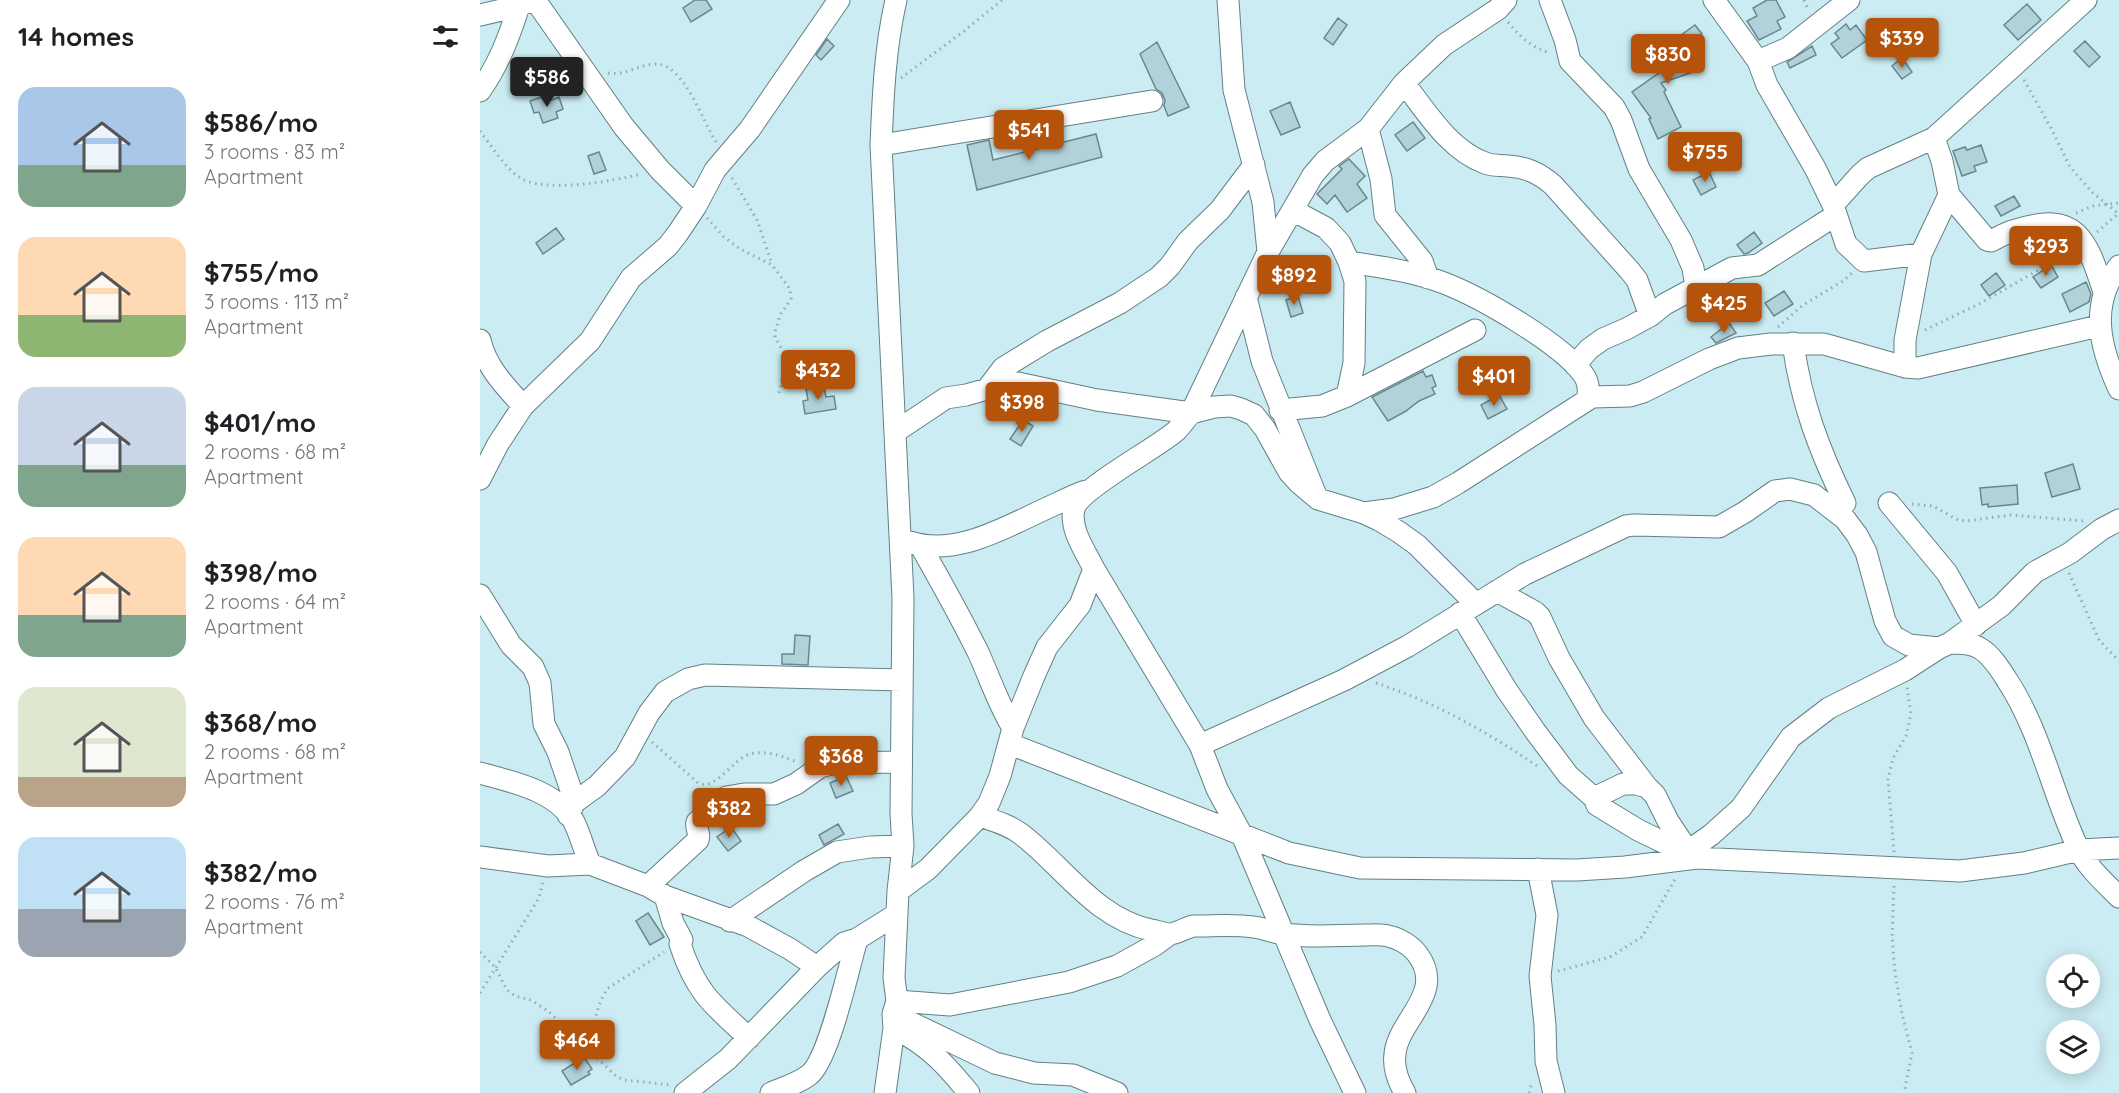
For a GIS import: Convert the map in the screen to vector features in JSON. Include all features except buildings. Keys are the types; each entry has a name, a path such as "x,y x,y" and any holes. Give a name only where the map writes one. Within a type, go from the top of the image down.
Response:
{"street":[{"path":"480,479 498,444 524,406 591,340 631,278 668,246 696,206 707,182 723,159 750,129 838,0"},
{"path":"885,1093 895,1014 894,978 898,891 903,846 901,762 903,598 910,542 895,432 882,145 883,92 888,35 896,0"},
{"path":"1228,0 1234,90 1263,202 1268,252"},
{"path":"1550,0 1570,61 1614,107 1639,169 1681,240 1693,268 1696,287"},
{"path":"1714,0 1758,61 1767,85 1835,210 1846,244 1864,261 1921,254"},
{"path":"1758,61 1788,48 1849,0"},
{"path":"1575,365 1589,349 1603,339 1650,316 1665,304 1732,268 1758,265 1835,210 1860,175 1868,168 1934,138 2086,0"},
{"path":"529,2 580,64 624,127 660,170 696,206"},
{"path":"480,15 529,2"},
{"path":"480,91 490,77 529,2"},
{"path":"1355,1093 1320,1020 1242,835 1217,789 1200,745 1094,569 1077,534 1074,508 1091,490 1176,430 1191,413 1268,252 1313,175 1325,161 1368,129 1404,83 1444,45 1502,4"},
{"path":"1404,83 1457,147 1487,164 1528,169 1541,175 1553,185 1637,280 1650,316"},
{"path":"882,145 1152,101"},
{"path":"1368,129 1382,179 1385,215 1422,261 1428,278"},
{"path":"1934,138 1942,161 1949,195 1987,240 1991,241 2033,225 2059,223 2085,243 2093,258 2104,292"},
{"path":"987,389 1003,368 1047,341 1120,303 1159,277 1188,241 1220,210 1254,165"},
{"path":"1905,367 1905,340 1921,254 1949,195"},
{"path":"1292,212 1326,228 1340,243 1355,281 1354,363 1347,396"},
{"path":"1349,262 1394,269 1428,278 1462,291 1515,320 1575,365 1585,377 1588,385 1587,400"},
{"path":"2119,266 2104,292 2099,326 2107,363 2119,389"},
{"path":"1246,297 1262,361 1318,499"},
{"path":"1364,513 1414,504 1441,492 1587,400 1599,397 1630,396 1643,392 1709,359 1738,348 1792,344 1833,345 1905,367 1918,368 2099,326"},
{"path":"1280,410 1322,406 1347,396 1475,330"},
{"path":"480,340 490,365 501,382 524,406"},
{"path":"1792,344 1797,377 1807,412 1820,449 1845,503"},
{"path":"895,432 940,401 1018,382 1097,399 1191,413 1214,407 1231,406 1254,415 1265,429 1289,472 1318,499 1364,513 1417,545 1468,608 1506,689 1535,731 1568,775 1594,798 1597,805 1617,819 1690,855"},
{"path":"1200,745 1344,680 1408,646 1468,608 1558,557 1626,526 1719,527 1745,512 1770,492 1790,489 1814,495 1845,519 1857,535 1869,562 1885,621 1893,636 1909,645 1963,643 1980,648 1989,655 2015,691 2039,743 2079,850 2119,897"},
{"path":"910,542 936,546 970,540 1091,490"},
{"path":"1889,503 1947,573 1976,625"},
{"path":"1690,855 1741,808 1791,737 1829,708 1905,670 1976,625 2007,601 2035,572 2070,553 2110,524"},
{"path":"910,542 974,645 1011,736 1289,853 1360,868 1577,870 1625,867 1690,855 1895,869 1960,871 2024,862 2079,850 2119,848"},
{"path":"898,891 928,869 980,816 989,803 1000,776 1011,736 1047,647 1080,605 1094,569"},
{"path":"1497,591 1540,617 1559,658 1594,718 1655,795 1668,821 1690,855"},
{"path":"480,594 511,645 533,667 540,683 544,724 558,752 572,819 590,864"},
{"path":"571,808 611,773 625,757 656,701 665,692 688,679 705,675 902,680"},
{"path":"657,891 698,840 700,836 697,822 726,797 744,794 774,794 796,784 816,769 835,763 901,762"},
{"path":"480,773 545,795 571,808"},
{"path":"1594,798 1623,784 1647,787"},
{"path":"980,816 1005,824 1020,833 1078,888 1104,909 1127,923 1170,934"},
{"path":"730,921 804,871 837,852 870,847 903,846"},
{"path":"480,857 548,866 590,864 730,921 748,926 817,967"},
{"path":"1538,869 1547,915 1540,976 1546,1061 1554,1093"},
{"path":"657,891 682,940 680,944 688,968 701,991 711,1004 749,1038"},
{"path":"690,1091 728,1059 780,1003 844,943 857,939 897,914"},
{"path":"895,1014 1069,982 1117,966 1170,934 1191,927 1236,926 1254,927 1284,934 1389,936 1400,940 1418,954 1425,967 1425,992 1395,1052 1394,1064 1405,1093"},
{"path":"771,1093 809,1076 815,1069 832,1028 857,939"},
{"path":"895,1014 938,1057 969,1093"},
{"path":"895,1014 995,1063 1034,1073 1073,1075 1117,1093"}],"path":[{"path":"883,92 964,32 1002,0"},
{"path":"1502,4 1521,38 1570,61"},
{"path":"1905,340 1979,304 2085,243 2119,214 2086,186 2070,167 2023,78 2019,62"},
{"path":"580,64 601,72 616,74 652,64 661,64 667,66 685,84 723,159 758,220 772,265 790,289 792,296 780,315 775,332 775,337 787,358 778,397"},
{"path":"480,131 517,176 529,183 611,182 660,170"},
{"path":"2059,223 2081,210 2107,203 2119,203"},
{"path":"696,206 724,237 740,249 772,265"},
{"path":"1774,329 1803,305 1843,281 1864,261"},
{"path":"1889,503 1933,506 1958,520 1966,521 2023,515 2110,524"},
{"path":"2055,560 2071,576 2099,640 2119,661"},
{"path":"1904,1093 1912,1053 1897,992 1894,963 1892,937 1895,869 1888,778 1893,758 1906,736 1911,714 1905,670"},
{"path":"1374,682 1472,724 1540,768"},
{"path":"640,731 703,785 711,784 738,760 750,754 769,753 816,769"},
{"path":"1540,976 1610,957 1642,937 1690,855"},
{"path":"480,993 539,898 548,866"},
{"path":"590,1051 598,1012 607,989 682,940"},
{"path":"480,952 495,967 507,990 515,996 531,999 548,1011 610,1071 625,1080 690,1091"}]}
